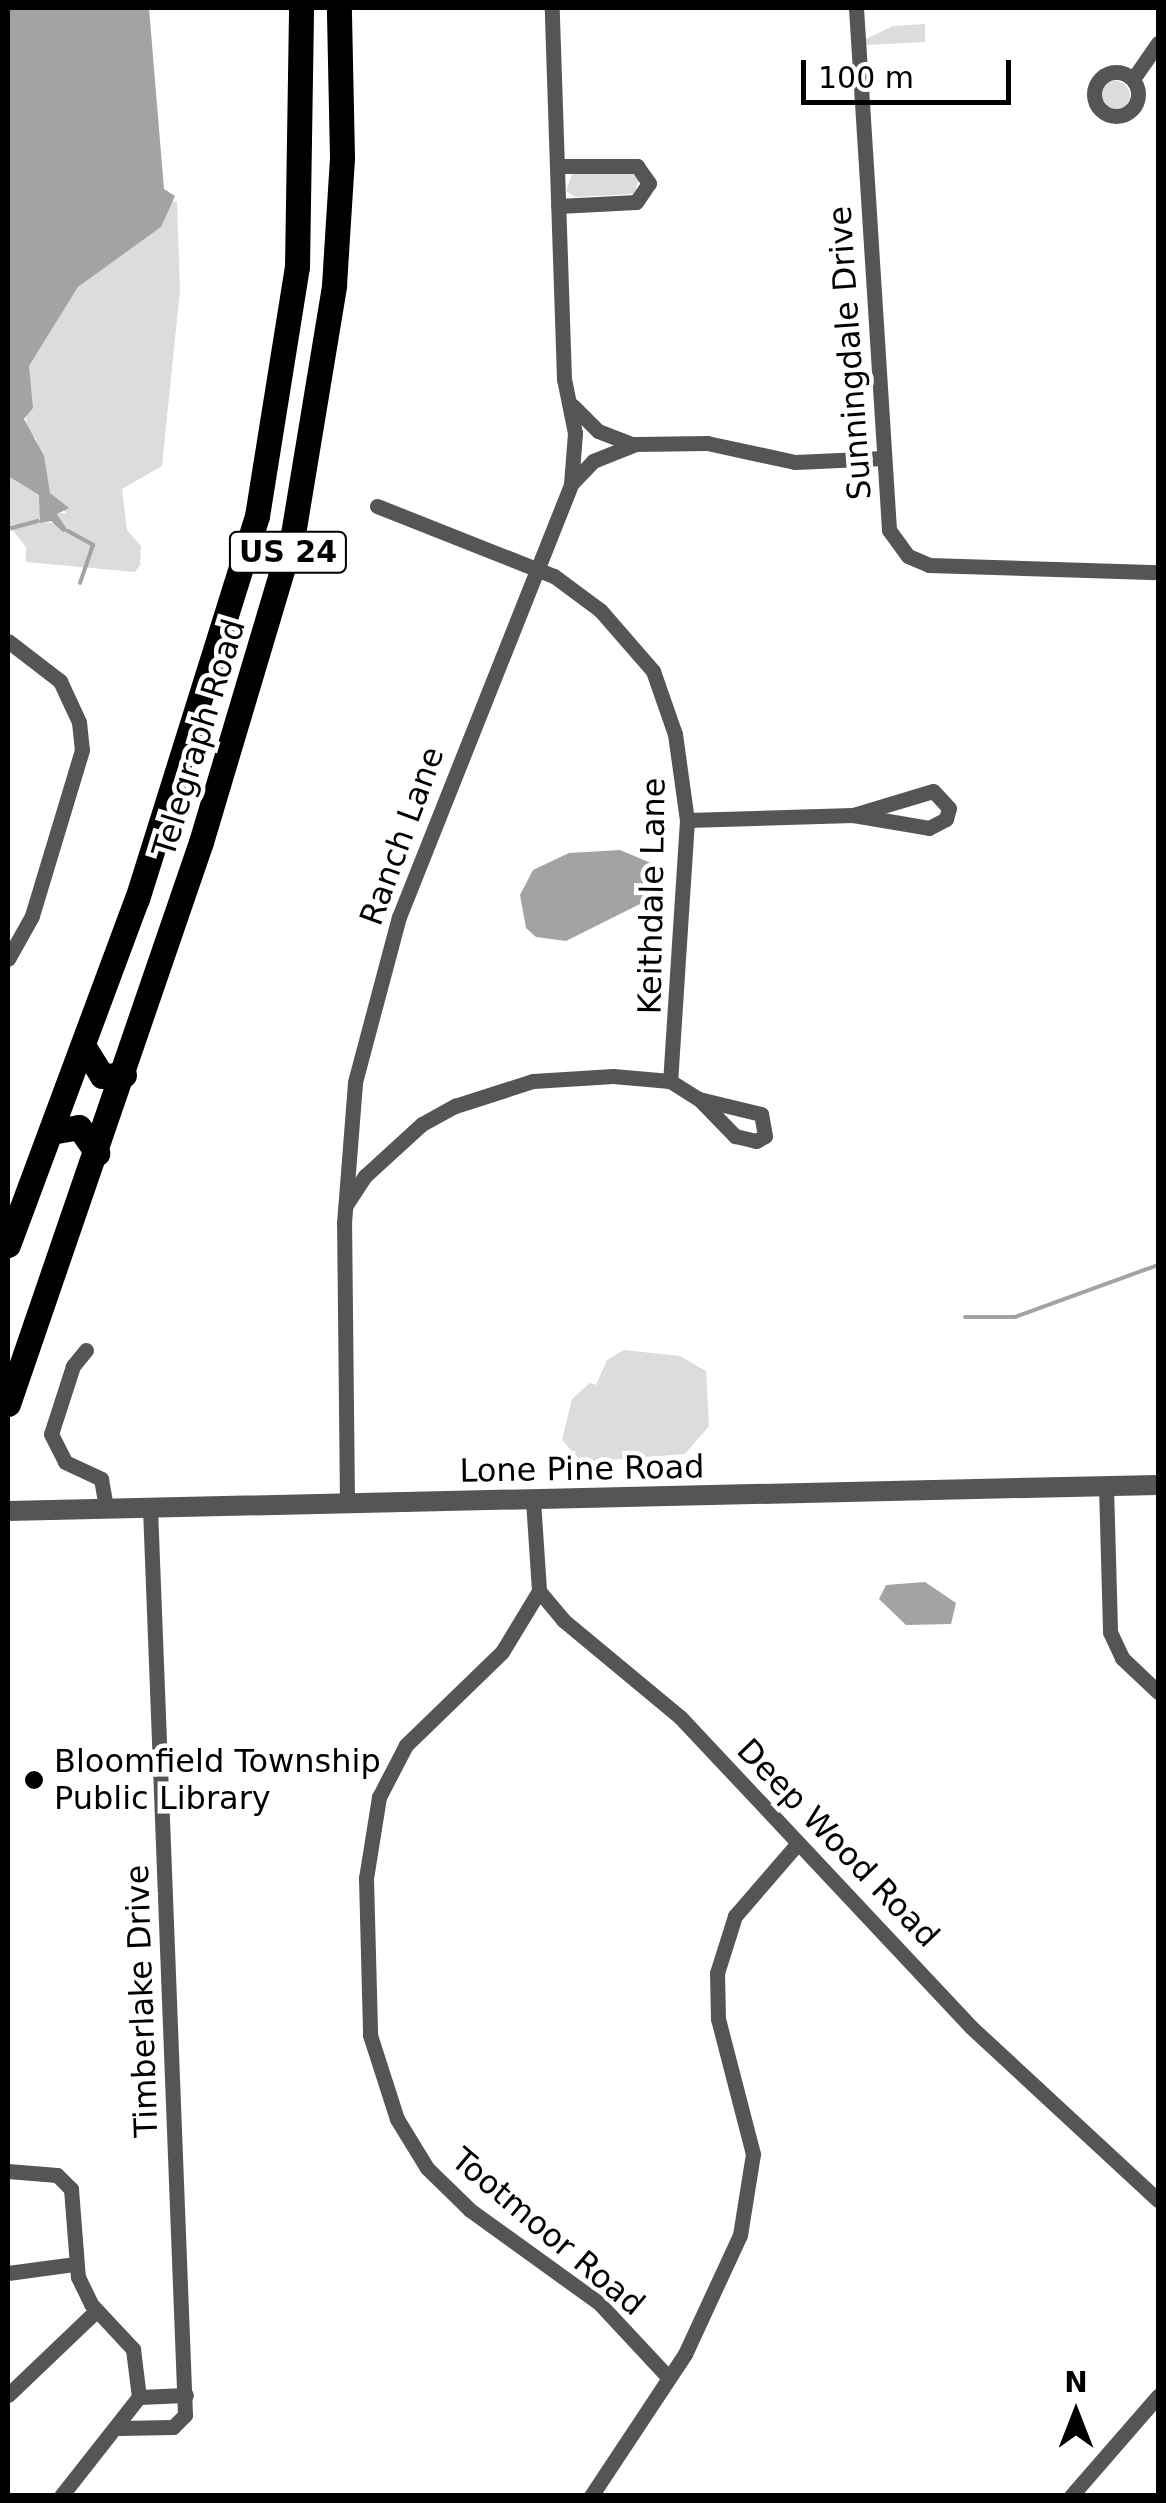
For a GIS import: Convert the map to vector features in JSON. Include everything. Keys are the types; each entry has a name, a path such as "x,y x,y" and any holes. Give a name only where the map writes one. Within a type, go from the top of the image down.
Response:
{"highway":[{"name":"Telegraph Road","path":"8,1245 84,1047 214,668 270,454 299,238 300,8"},
{"name":"Telegraph Road","path":"8,1404 124,1075 260,655 306,473 327,355 339,227 339,8"},
{"path":"84,1047 102,1076 124,1075"},
{"path":"51,1132 79,1127 97,1153"}],"street":[{"name":"Ranch Lane","path":"347,1503 344,1207 355,1082 380,983 441,805 572,484 573,406 564,379 552,8"},
{"name":"Sunningdale Drive","path":"856,8 889,530 908,556 929,565 1158,572"},
{"path":"1133,79 1158,43"},
{"path":"557,166 638,166 648,184 636,202 558,206"},
{"path":"573,406 598,432 636,444 707,443 795,462 884,458"},
{"path":"572,484 593,460 636,444"},
{"name":"Keithdale Lane","path":"377,506 537,568 600,610 653,672 675,734 687,820 670,1082"},
{"path":"8,640 60,681 74,706 82,750 32,916 8,959"},
{"path":"687,820 853,815 930,828 946,819 949,808 940,793 923,791 853,815"},
{"path":"344,1207 392,1149 455,1106 561,1077 670,1082 699,1099"},
{"path":"86,1350 73,1366 50,1434 62,1460 101,1479 106,1508"},
{"name":"Lone Pine Road","path":"8,1511 1158,1485"},
{"path":"1106,1486 1110,1632 1122,1658 1158,1692"},
{"path":"533,1500 539,1590"},
{"name":"Timberlake Drive","path":"120,2428 173,2427 185,2415 186,2395 150,1507"},
{"name":"Deep Wood Road","path":"539,1590 563,1620 680,1717 971,2027 1158,2200"},
{"name":"Tootmoor Road","path":"539,1590 502,1652 406,1745 379,1796 366,1878 370,2035 397,2119 427,2168 470,2210 599,2303 667,2376"},
{"path":"591,2496 719,2290 750,2195 751,2139 718,2019 724,1938 746,1901 798,1844"},
{"path":"8,2171 44,2171 64,2180 74,2198 75,2264 96,2311 134,2349 139,2397 120,2428 61,2496"},
{"path":"8,2274 75,2264"},
{"path":"8,2395 96,2311"},
{"path":"139,2397 186,2395"},
{"path":"1071,2496 1158,2396"}],"shaded area":[{"path":"8,8 149,8 164,189 175,196 161,227 78,287 29,366 33,408 24,419 44,456 50,493 69,508 57,514 68,531 63,532 51,521 40,523 39,495 8,476"},
{"path":"925,24 925,42 866,45 866,39 893,26"},
{"path":"1115,81 1125,86 1130,96 1125,106 1115,111 1105,106 1100,96 1105,86"},
{"path":"629,171 639,180 634,194 575,197 566,191 572,174"},
{"path":"177,201 180,290 162,466 122,489 127,530 141,546 140,565 135,572 26,562 26,547 8,524 8,476 39,495 44,510 38,521 63,525 57,513 66,513 50,493 36,439 26,427 29,366 78,287 161,227 170,203"},
{"path":"620,850 651,863 646,901 566,941 536,937 526,928 520,895 533,870 569,853"},
{"path":"624,1350 680,1356 706,1371 709,1426 685,1454 582,1462 562,1440 572,1399 590,1383 596,1385 607,1360"},
{"path":"925,1582 956,1603 951,1624 906,1625 879,1599 886,1585"}],"waterway":[{"path":"8,529 38,521"},
{"path":"68,531 93,545 80,583"},
{"path":"965,1317 1015,1317 1158,1265"}],"place":[{"name":"Bloomfield Township Public Library","path":"34,1780"}]}
